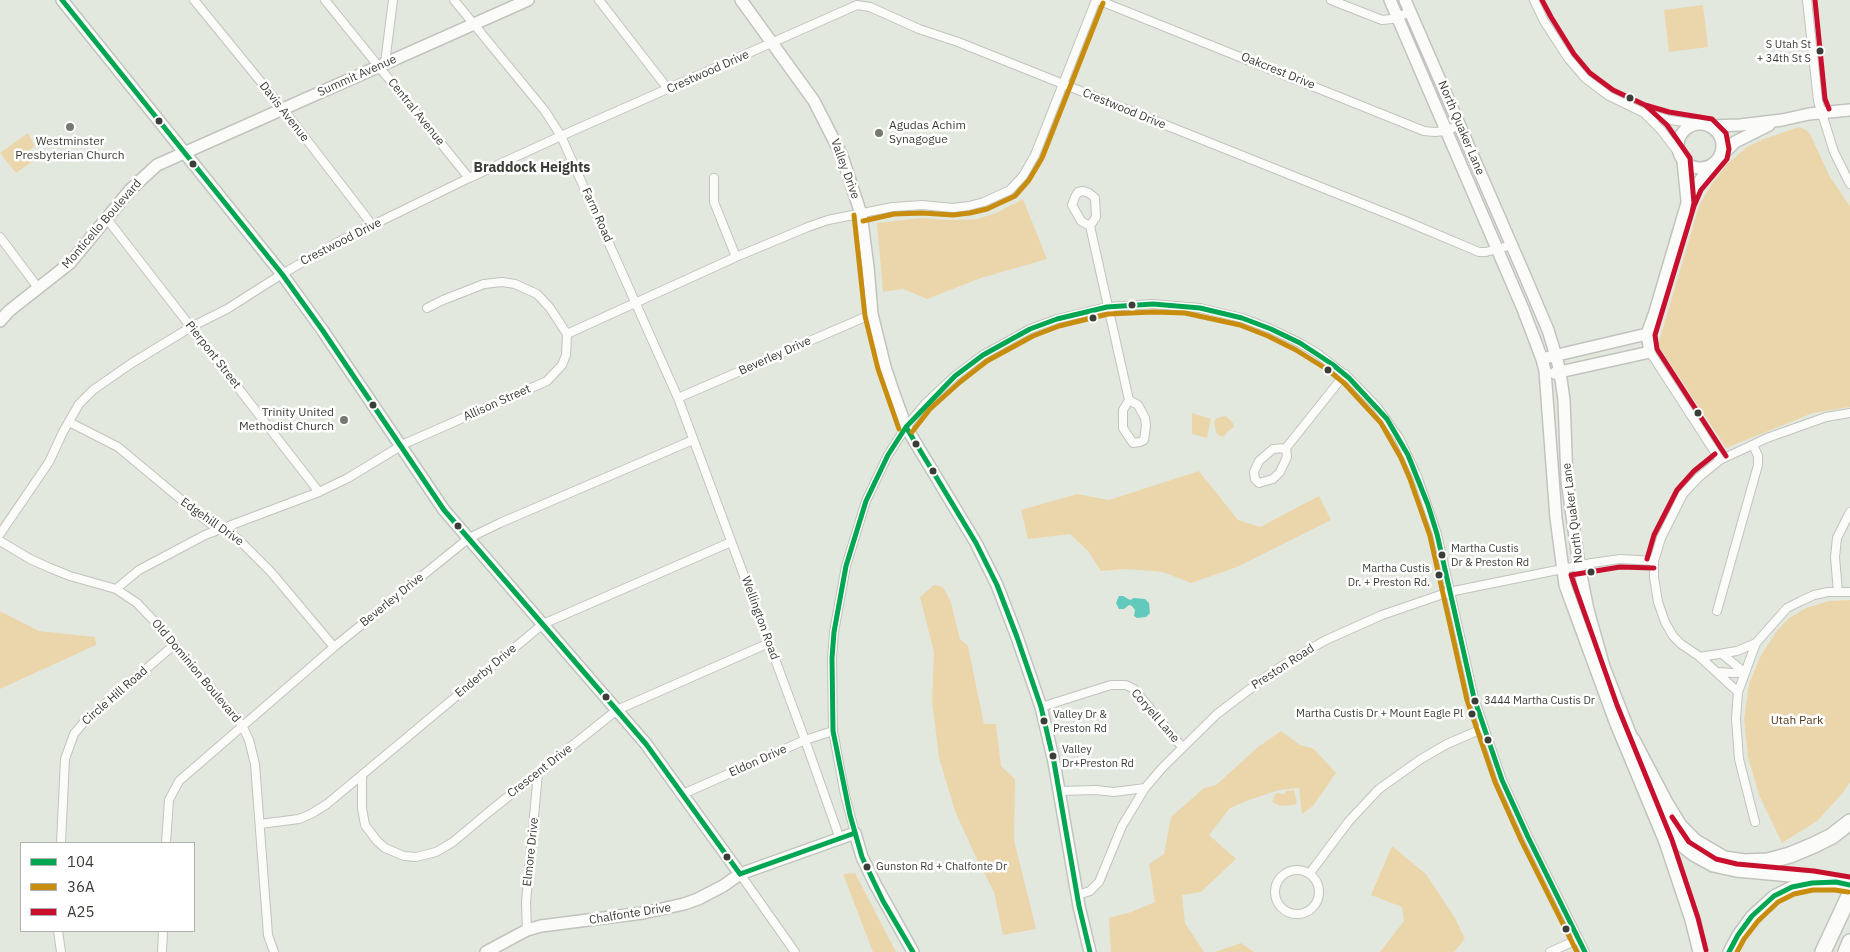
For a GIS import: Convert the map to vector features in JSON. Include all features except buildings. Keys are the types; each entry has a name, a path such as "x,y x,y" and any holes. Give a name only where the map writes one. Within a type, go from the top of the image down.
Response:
{"highway":[{"path":"1632,740 1665,803 1680,826 1694,842 1724,859 1744,862 1768,861 1790,855 1832,836 1850,822"},
{"path":"1823,952 1850,894"},
{"path":"1846,952 1850,942"}],"street":[{"path":"62,0 282,274 323,331 444,510 646,744 794,952"},
{"name":"Davis Avenue","path":"194,0 373,226"},
{"name":"Central Avenue","path":"325,0 382,64 469,178"},
{"path":"382,64 393,0"},
{"name":"Farm Road","path":"454,0 545,111 561,136 678,398"},
{"name":"Summit Avenue","path":"186,153 528,0"},
{"path":"599,0 668,89"},
{"name":"Valley Drive","path":"741,0 814,101 842,156 861,214 872,314 885,367 906,427 976,543 997,585 1018,637 1041,707 1090,952"},
{"path":"427,308 474,286 502,282 529,289 537,294 550,308 567,334 808,226 840,217 894,207 922,205 953,208 969,206 989,200 1010,190 1029,166 1097,0"},
{"name":"Oakcrest Drive","path":"1097,0 1424,131 1446,131 1459,125"},
{"path":"1331,0 1382,20 1397,18 1410,12"},
{"name":"North Quaker Lane","path":"1390,0 1542,359 1546,375 1556,518 1565,585 1610,708 1671,860 1691,920 1699,952"},
{"name":"North Quaker Lane","path":"1406,0 1548,330 1560,372 1564,400 1567,480 1579,566 1588,610 1604,667 1662,813 1683,847 1713,866 1736,871 1836,882"},
{"path":"1534,0 1562,52 1585,78 1609,96 1642,112 1670,120 1704,125 1740,125 1782,120 1822,112 1850,110"},
{"path":"1808,0 1818,101 1834,152 1850,184"},
{"name":"Crestwood Drive","path":"0,534 49,462 79,404 93,390 132,363 340,241 469,178 561,136 773,44 857,5 864,6 1062,84 1479,252 1512,245"},
{"path":"1642,112 1661,130 1681,157 1694,168 1707,167 1714,163 1722,149 1722,142 1719,136 1704,125 1686,129 1678,139 1681,157 1687,203"},
{"path":"1720,460 1650,352 1647,334 1687,203 1695,186 1735,142 1782,120"},
{"name":"Monticello Boulevard","path":"0,321 70,263 130,190 149,171 166,160 186,153"},
{"path":"714,178 714,202 736,257"},
{"name":"Pierpont Street","path":"107,218 319,492"},
{"path":"1090,226 1129,400 1138,406 1145,418 1144,440 1140,442 1133,443 1123,428 1123,410 1129,400"},
{"path":"0,237 39,289"},
{"path":"913,952 898,928 862,857 845,795 833,732 832,658 834,632 846,566 866,501 882,467 906,427 925,404 955,376 983,355 1005,342 1050,322 1107,307 1153,304 1186,306 1242,318 1300,343 1345,374 1387,419 1408,455 1430,512 1474,698 1502,780 1585,952"},
{"name":"Beverley Drive","path":"678,398 872,314"},
{"name":"Allison Street","path":"116,589 138,570 162,556 220,529 319,492 348,478 401,445 547,381 562,364 566,354 567,334"},
{"path":"1542,359 1647,334"},
{"path":"1546,375 1650,352"},
{"path":"1286,448 1273,449 1259,461 1254,472 1255,479 1259,483 1272,479 1280,472 1287,457 1286,448 1345,374"},
{"name":"Wellington Road","path":"678,398 840,839"},
{"path":"1738,692 1700,657 1681,644 1673,636 1665,622 1656,591 1654,561 1661,538 1683,494 1699,477 1720,460 1766,438 1826,417 1850,413"},
{"name":"Edgehill Drive","path":"69,422 118,447 164,488 202,517 220,529 232,534 271,572 334,647"},
{"name":"Beverley Drive","path":"166,842 169,800 174,787 179,781 334,647 468,538 693,440"},
{"path":"1717,611 1758,465 1758,456 1753,445"},
{"path":"1838,592 1836,548 1838,538 1850,512"},
{"name":"Old Dominion Boulevard","path":"0,541 30,559 50,568 70,576 116,589 136,603 147,613 242,725 249,740 255,764 268,935 274,952"},
{"name":"Enderby Drive","path":"260,824 299,819 311,814 362,776 543,624 731,542"},
{"name":"Preston Road","path":"1078,895 1090,891 1099,882 1122,826 1145,788 1182,747 1217,714 1248,690 1304,653 1335,636 1382,615 1450,592 1620,559 1654,561"},
{"path":"1755,822 1740,759 1736,719 1738,692 1744,672 1756,643 1788,608 1814,595 1850,592"},
{"name":"Crescent Drive","path":"362,776 362,808 366,825 371,834 385,848 404,856 416,857 436,852 453,842 616,710 769,643"},
{"path":"1700,657 1736,651 1756,643"},
{"name":"Circle Hill Road","path":"61,842 65,758 74,734 79,727 174,645"},
{"path":"1722,654 1744,672"},
{"path":"1717,672 1734,674 1744,672"},
{"name":"Coryell Lane","path":"1041,707 1111,685 1126,685 1134,689 1182,747"},
{"path":"1310,873 1345,827 1379,789 1420,759 1447,744 1484,728"},
{"name":"Eldon Drive","path":"683,794 805,740 833,732"},
{"name":"Elmore Drive","path":"527,930 527,893 538,773"},
{"path":"1059,791 1096,790 1114,792 1145,788"},
{"name":"Chalfonte Drive","path":"486,952 527,930 546,924 617,917 672,907 698,899 723,886 740,874 855,833"},
{"path":"1293,870 1310,873 1319,888 1318,901 1307,912 1300,914 1292,914 1279,906 1276,899 1276,884 1280,877 1293,870"},
{"path":"1729,952 1738,935 1752,916 1774,896 1802,884 1836,882 1850,885"},
{"path":"58,932 61,952"},
{"path":"162,952 163,932"},
{"path":"1550,952 1579,939"}],"green space":[{"path":"1703,5 1708,47 1669,52 1664,10"},
{"path":"1799,127 1810,134 1830,177 1850,206 1850,407 1813,413 1726,448 1658,345 1699,206 1711,185 1727,164 1747,147"},
{"path":"28,133 35,146 30,150 36,159 16,173 0,153"},
{"path":"1023,199 1047,259 981,278 927,299 903,289 883,292 877,223 920,218 977,219 996,213"},
{"path":"1192,413 1211,419 1207,438 1192,434"},
{"path":"1226,416 1233,423 1234,427 1224,437 1216,433 1214,421 1217,418"},
{"path":"1199,471 1238,520 1260,527 1319,496 1331,520 1237,567 1191,583 1163,572 1125,569 1101,571 1088,551 1070,534 1028,539 1021,510 1077,494 1109,500"},
{"path":"934,585 943,587 951,602 960,639 968,646 984,724 996,724 1001,766 1015,779 1014,840 1036,929 1003,935 994,892 955,811 939,758 932,700 934,652 920,597"},
{"name":"Utah Park","path":"1850,600 1850,782 1842,794 1817,821 1782,843 1759,795 1748,757 1744,719 1749,684 1760,657 1776,632 1789,618 1806,608 1829,601"},
{"path":"0,611 39,631 95,637 96,645 0,689"},
{"path":"1281,731 1300,745 1314,749 1336,773 1313,806 1302,814 1299,788 1279,790 1230,808 1209,835 1236,859 1201,892 1182,895 1185,923 1204,952 1111,952 1109,918 1131,912 1155,902 1149,864 1164,854 1171,817 1204,788 1216,785 1258,747"},
{"path":"1294,790 1297,802 1295,805 1280,806 1272,802 1276,793 1284,794 1286,791"},
{"path":"1392,846 1426,874 1455,918 1465,939 1454,952 1380,952 1404,921 1402,907 1371,895"},
{"path":"855,873 896,952 873,952 843,874"},
{"path":"1241,943 1254,952 1215,952"}],"water":[{"path":"1119,596 1130,600 1134,598 1145,599 1149,603 1150,613 1146,617 1137,618 1134,616 1135,610 1132,606 1129,605 1124,609 1119,609 1116,603"}],"transit line":[{"name":"104","path":"62,0 282,274 323,331 444,510 646,744 740,874"},
{"name":"A25","path":"1542,0 1574,54 1590,73 1613,90 1645,105 1669,112 1712,119 1726,133 1729,149 1727,159 1701,190 1694,206 1655,335 1657,349 1726,456"},
{"name":"A25","path":"1815,0 1825,99 1829,109"},
{"name":"36A","path":"863,221 894,214 953,215 970,213 987,209 1015,196 1029,180 1042,158 1103,3"},
{"name":"A25","path":"1645,105 1667,125 1690,158 1694,203 1692,212"},
{"name":"36A","path":"854,215 865,316 878,369 899,429"},
{"name":"104","path":"913,952 883,901 862,857 850,815 833,731 832,658 834,632 846,566 866,501 888,455 906,427 955,376 983,355 1030,329 1057,319 1107,307 1153,304 1200,308 1242,318 1300,343 1332,364 1349,378 1387,419 1408,455 1428,505 1437,534 1474,698 1502,780 1585,952"},
{"name":"36A","path":"912,432 930,409 987,361 1033,336 1059,326 1108,314 1185,313 1240,325 1296,350 1328,370 1344,383 1381,423 1401,458 1410,479 1430,536 1467,700 1495,782 1521,840 1577,952"},
{"name":"104","path":"906,427 976,543 997,585 1017,637 1041,707 1054,762 1079,906 1090,952"},
{"name":"A25","path":"1647,559 1654,535 1677,490 1694,471 1715,454"},
{"name":"A25","path":"1654,568 1620,567 1571,575 1617,705 1672,840 1698,918 1706,950"},
{"name":"A25","path":"1672,817 1689,842 1716,859 1737,864 1814,871 1850,877"},
{"name":"104","path":"740,874 855,833"},
{"name":"104","path":"1729,952 1738,935 1752,916 1774,896 1792,887 1812,883 1836,882 1850,885"},
{"name":"36A","path":"1737,952 1758,921 1778,902 1794,894 1813,890 1848,892"}],"place":[{"name":"S Utah St + 34th St S","path":"1820,51"},
{"name":"Westminster Presbyterian Church","path":"70,127"},
{"name":"Agudas Achim Synagogue","path":"879,133"},
{"name":"Trinity United Methodist Church","path":"344,420"},
{"name":"Martha Custis Dr & Preston Rd","path":"1442,555"},
{"name":"Martha Custis Dr. + Preston Rd.","path":"1439,575"},
{"name":"3444 Martha Custis Dr","path":"1475,701"},
{"name":"Martha Custis Dr + Mount Eagle Pl","path":"1472,714"},
{"name":"Valley Dr & Preston Rd","path":"1044,721"},
{"name":"Valley Dr+Preston Rd","path":"1053,756"},
{"name":"Gunston Rd + Chalfonte Dr","path":"867,867"}],"district":[{"name":"Braddock Heights","path":"532,168"}]}
